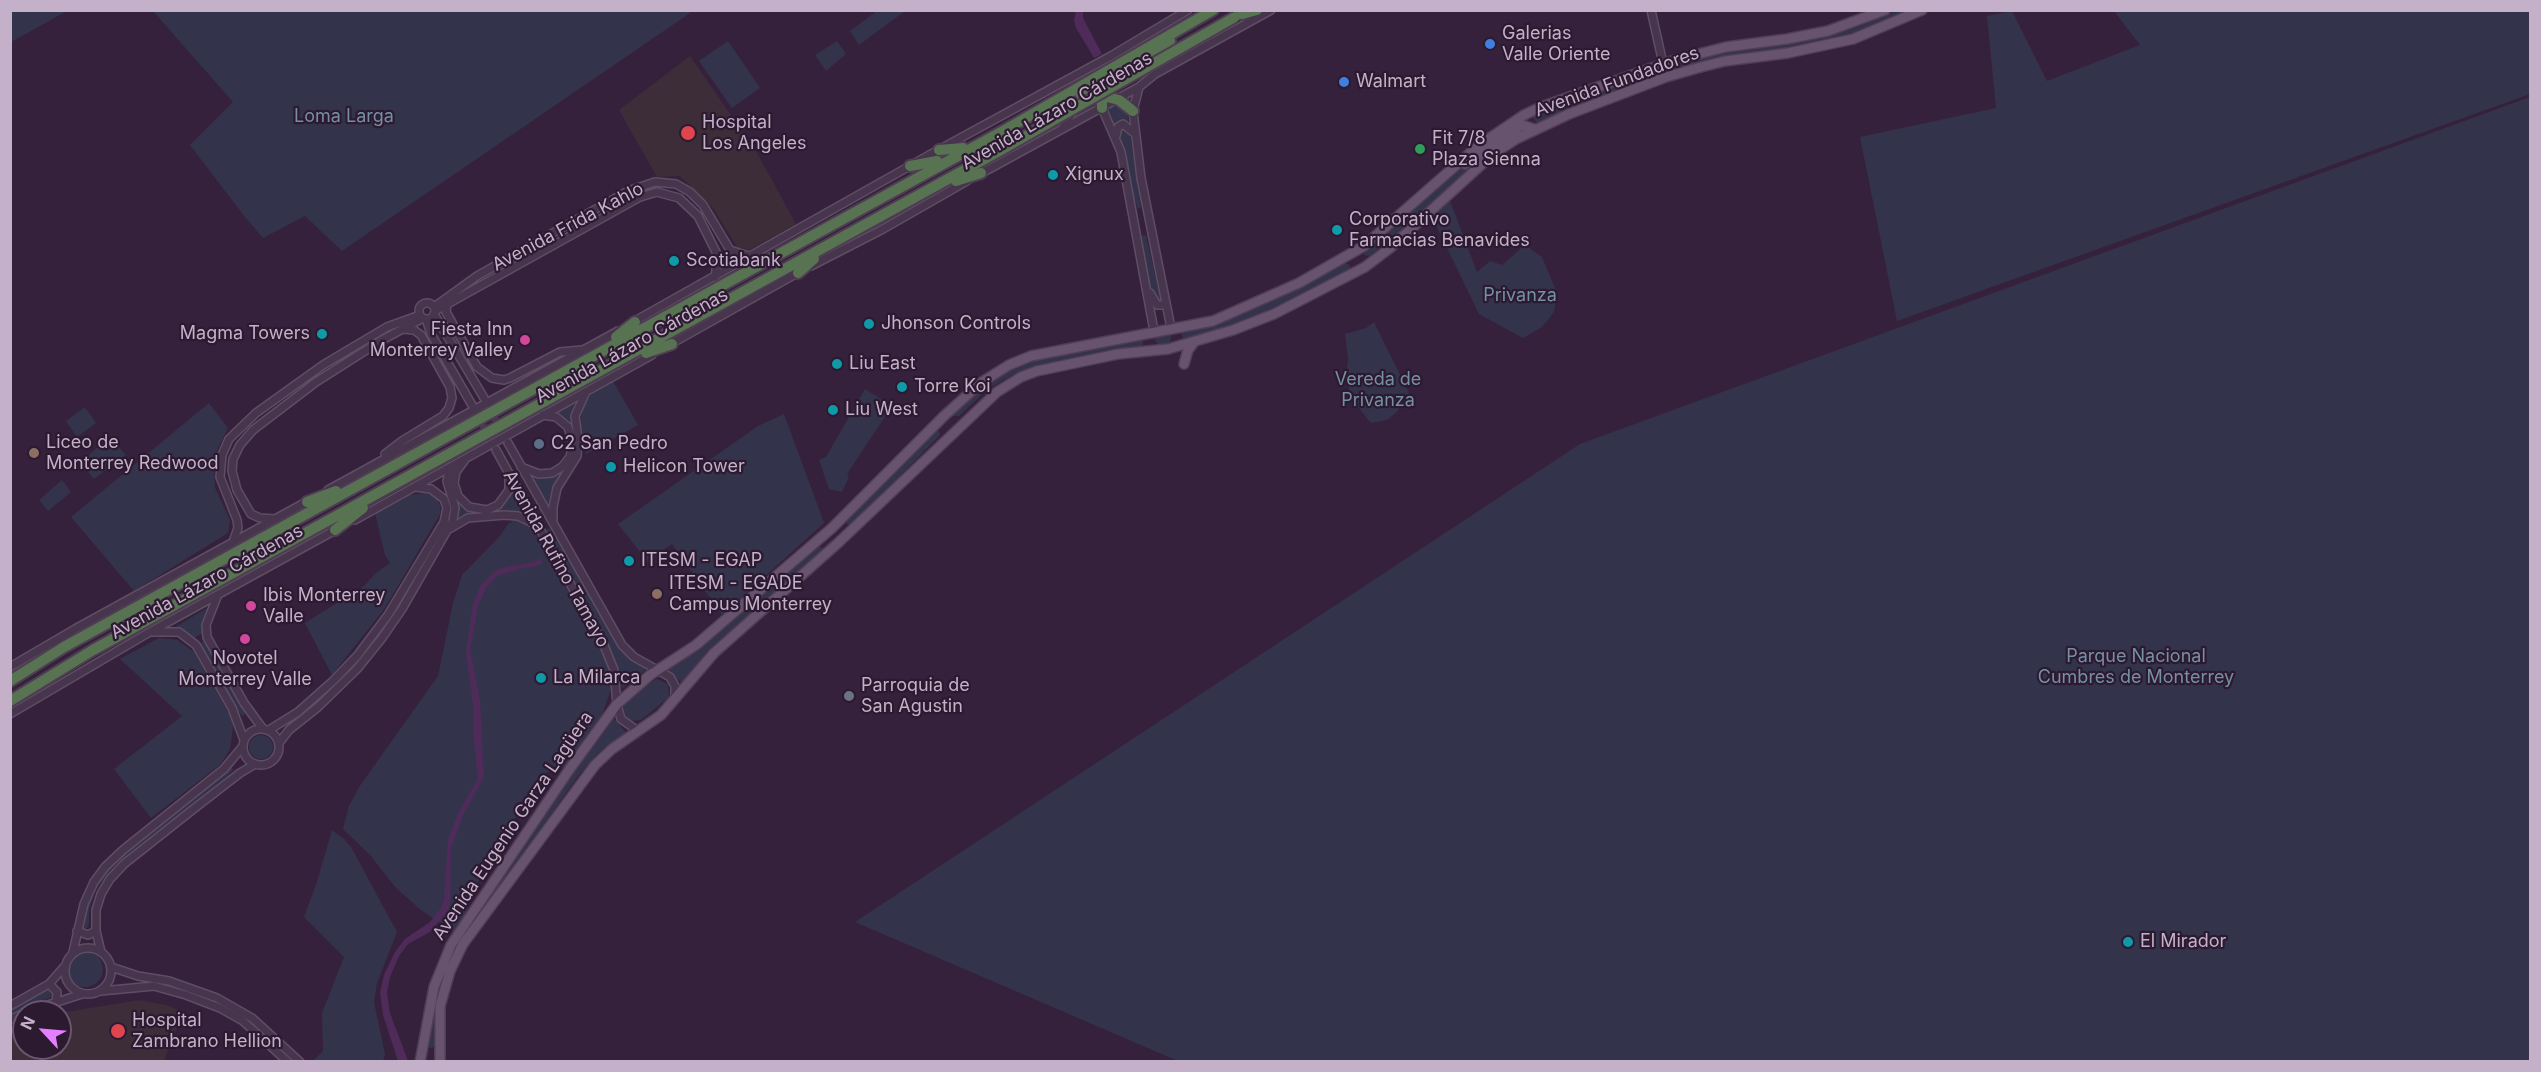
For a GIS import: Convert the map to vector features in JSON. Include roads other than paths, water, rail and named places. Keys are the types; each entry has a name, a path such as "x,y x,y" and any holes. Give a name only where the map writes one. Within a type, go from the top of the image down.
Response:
{"highway":[{"path":"1005,130 1020,126 1124,72 1149,54 1211,17 1214,10"},
{"name":"Avenida Lázaro Cárdenas","path":"10,681 64,647 1005,130 1214,10"},
{"name":"Avenida Lázaro Cárdenas","path":"10,701 93,650 830,246 1241,14 1257,10"},
{"path":"1102,108 1124,72"},
{"path":"1106,82 1109,97"},
{"path":"1085,93 1109,97 1127,104 1133,111"},
{"path":"939,150 972,147"},
{"path":"910,166 952,158"},
{"path":"936,187 981,173"},
{"path":"798,273 830,246"},
{"path":"596,354 635,322"},
{"path":"617,363 672,344"},
{"path":"307,502 375,475"},
{"path":"335,530 386,490"}],"main road":[{"name":"Avenida Fundadores","path":"1355,252 1387,227 1478,146 1524,115 1662,64 1726,47 1828,31 1885,10"},
{"name":"Avenida Fundadores","path":"1365,267 1390,248 1493,154 1534,129 1666,77 1725,61 1829,45 1878,30 1922,10"},
{"path":"1454,167 1463,165 1522,125 1534,129"},
{"name":"Avenida Eugenio Garza Lagüera","path":"420,1062 434,987 451,945 569,770 617,704 640,683 696,645 832,528 945,415 982,382 1020,360 1154,331 1213,321 1281,292 1355,252"},
{"name":"Avenida Eugenio Garza Lagüera","path":"440,1062 438,1017 442,994 463,944 595,765 606,753 661,715 714,654 838,543 980,405 1021,377 1118,354 1175,347 1274,314 1365,267"},
{"path":"1212,336 1209,329 1213,321"},
{"path":"1173,328 1177,338 1175,347"},
{"path":"1184,364 1188,350 1195,341"},
{"path":"1072,348 1073,364"},
{"path":"1056,351 1059,358 1056,367"},
{"path":"422,1047 432,1051 438,1048"}],"street":[{"name":"Avenida Lázaro Cárdenas","path":"10,667 375,463 752,257 910,166 1111,56 1188,10"},
{"name":"Avenida Lázaro Cárdenas","path":"10,714 148,633 416,487 798,273 883,229 1102,108 1109,97 1139,87 1155,74 1271,10"},
{"path":"1651,10 1666,77"},
{"path":"1149,54 1145,67 1155,74"},
{"path":"1139,87 1133,111 1135,135 1146,212 1165,305 1173,328"},
{"path":"1054,134 1071,116 1070,108 1062,104"},
{"path":"1102,108 1116,136 1131,203 1154,331"},
{"path":"1116,136 1118,127 1123,124 1129,127 1135,135"},
{"name":"Avenida Frida Kahlo","path":"434,311 477,276 628,191 655,182 676,184 697,197 730,250"},
{"name":"Avenida Frida Kahlo","path":"434,311 640,197 657,192 672,195 692,208 706,228 718,256"},
{"path":"1131,203 1137,212 1146,212"},
{"path":"715,277 718,256 730,250 752,257"},
{"path":"474,289 477,276"},
{"path":"1145,282 1156,304 1165,305"},
{"path":"472,405 431,334 423,317 422,305 427,304 434,311 484,398"},
{"path":"447,304 446,312 477,367 482,373 492,378 498,380 510,378 560,352 582,350"},
{"path":"234,542 238,528 237,520 220,477 222,455 238,428 279,395 323,365 387,327 423,317 432,318 434,311"},
{"path":"275,519 260,518 251,514 237,490 233,477 233,459 240,445 253,430 316,382 423,317"},
{"path":"382,340 388,332 387,327"},
{"path":"375,463 402,441 443,416 451,403 450,387 421,335 414,330 403,329"},
{"path":"553,526 555,496 577,456 576,416 587,392"},
{"path":"522,467 539,474 552,473 562,467 570,457 573,443 568,427 556,417 543,415"},
{"name":"Avenida Rufino Tamayo","path":"508,443 616,636 630,654 659,669 674,682 675,698"},
{"name":"Avenida Rufino Tamayo","path":"496,450 603,643 614,670 617,704 621,718 638,731"},
{"path":"466,458 456,472 454,483 461,501 469,507 487,510 498,505 509,490 509,473"},
{"path":"449,529 455,514 448,486 450,467"},
{"path":"148,633 179,632 196,645 238,722 249,760 263,765 276,758 279,743 289,730 343,683 392,625 434,546 444,522 446,503 436,491 416,487"},
{"path":"237,520 246,519 251,514"},
{"path":"74,952 81,911 89,891 111,861 231,762 249,734 266,730 298,712 333,681 357,656 388,615 434,546 449,529 468,518 504,515 518,516 537,525"},
{"path":"218,595 206,625 207,637 251,714 266,730 275,735 279,743"},
{"path":"603,643 616,636"},
{"path":"196,645 199,638 207,637"},
{"path":"238,722 251,714"},
{"path":"231,762 240,773"},
{"path":"255,764 240,773 118,870 98,902 96,931 101,952 111,967 128,974 176,983 223,1001 252,1018 300,1062"},
{"path":"77,931 88,935 96,931"},
{"path":"10,1006 49,984 64,968 67,959 74,952 86,947 101,952"},
{"path":"101,991 110,980 111,967"},
{"path":"64,968 70,985 82,994"},
{"path":"126,987 125,981 128,974"},
{"path":"49,984 57,992 56,1000"},
{"path":"62,1000 82,994 126,987 164,988 220,1008 254,1030 288,1062"}],"tunnel":[{"path":"484,398 507,441"},
{"path":"472,405 496,450"}],"place":[{"name":"Galerias Valle Oriente","path":"1490,44"},
{"name":"Walmart","path":"1344,82"},
{"name":"Hospital Los Angeles","path":"688,133"},
{"name":"Fit 7/8 Plaza Sienna","path":"1420,149"},
{"name":"Xignux","path":"1053,175"},
{"name":"Corporativo Farmacias Benavides","path":"1337,230"},
{"name":"Scotiabank","path":"674,261"},
{"name":"Jhonson Controls","path":"869,324"},
{"name":"Magma Towers","path":"322,334"},
{"name":"Fiesta Inn Monterrey Valley","path":"525,340"},
{"name":"Liu East","path":"837,364"},
{"name":"Torre Koi","path":"902,387"},
{"name":"Liu West","path":"833,410"},
{"name":"C2 San Pedro","path":"539,444"},
{"name":"Liceo de Monterrey Redwood","path":"34,453"},
{"name":"Helicon Tower","path":"611,467"},
{"name":"ITESM - EGAP","path":"629,561"},
{"name":"ITESM - EGADE Campus Monterrey","path":"657,594"},
{"name":"Ibis Monterrey Valle","path":"251,606"},
{"name":"Novotel Monterrey Valle","path":"245,639"},
{"name":"La Milarca","path":"541,678"},
{"name":"Parroquia de San Agustin","path":"849,696"},
{"name":"El Mirador","path":"2128,942"},
{"name":"Hospital Zambrano Hellion","path":"118,1031"}],"park label":[{"name":"Loma Larga","path":"344,117"},
{"name":"Privanza","path":"1520,296"},
{"name":"Vereda de Privanza","path":"1378,390"},
{"name":"Parque Nacional Cumbres de Monterrey","path":"2136,667"}]}
